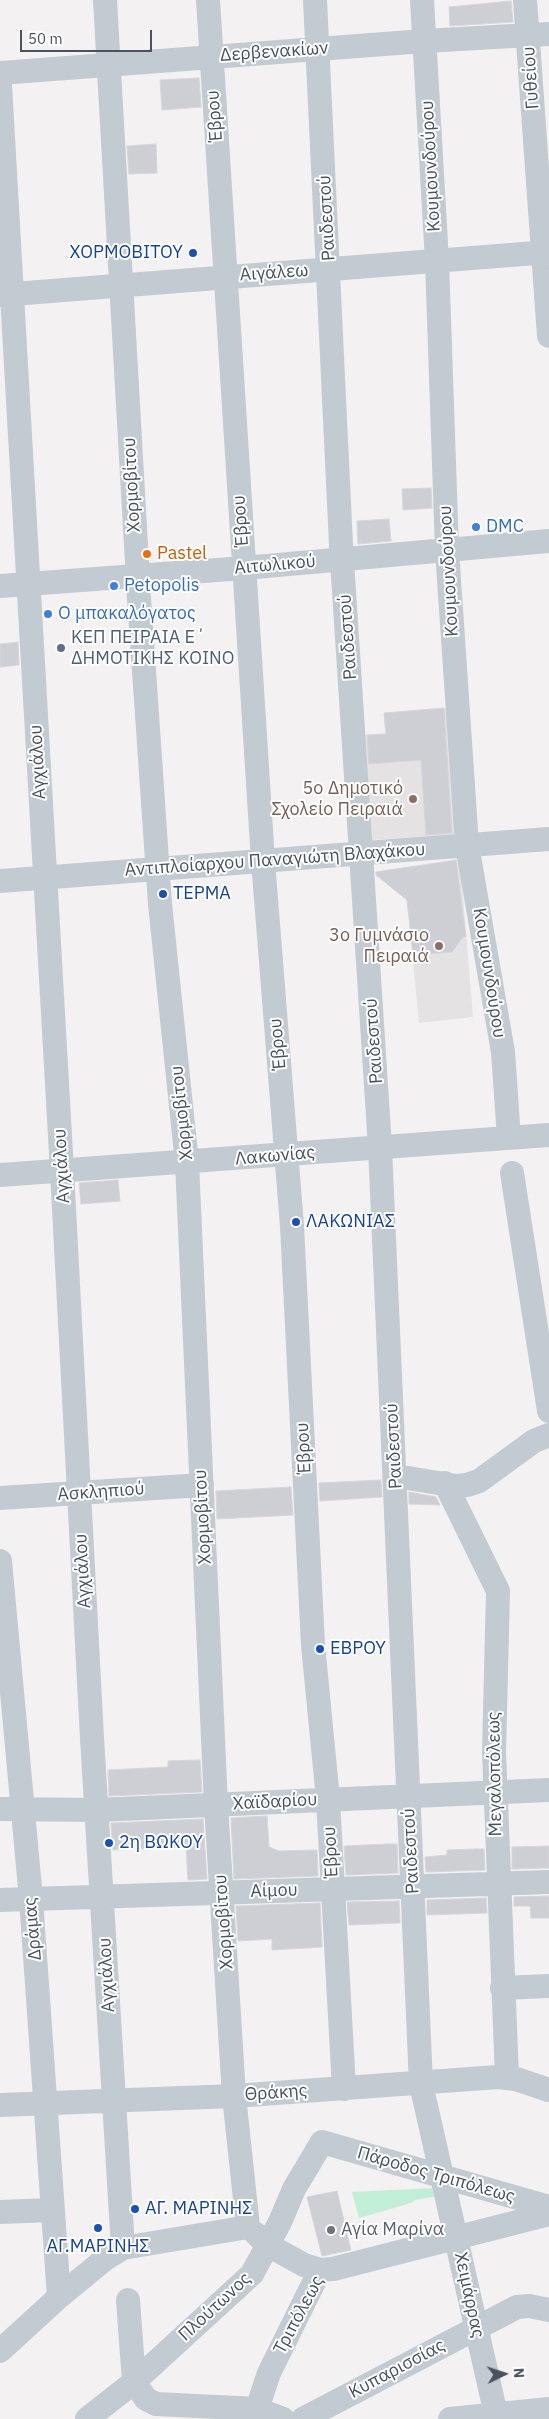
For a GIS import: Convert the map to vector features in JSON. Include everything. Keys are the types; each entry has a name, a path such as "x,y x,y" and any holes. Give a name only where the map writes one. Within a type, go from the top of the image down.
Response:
{"street":[{"name":"Χορμοβίτου","path":"105,0 138,576 158,870 188,1163 216,1805 223,1893 234,2096 248,2226"},
{"name":"Έβρου","path":"208,0 263,861 294,1265 313,1645 328,1799 344,2088"},
{"name":"Ραιδεστού","path":"315,0 341,545 380,1147 396,1476 421,2084"},
{"name":"Κουμουνδούρου","path":"422,0 437,261 447,550 466,845 503,1052 509,1138"},
{"name":"Γυθείου","path":"526,0 538,35 549,336"},
{"name":"Δερβενακίων","path":"0,74 424,40 538,35"},
{"name":"Αγχιάλου","path":"0,85 6,294 27,584 45,878 92,1738 123,2248"},
{"name":"Αιγάλεω","path":"6,294 546,252"},
{"name":"Αιτωλικού","path":"0,586 244,568 549,541"},
{"name":"Αντιπλοίαρχου Παναγιώτη Βλαχάκου","path":"0,881 466,845 547,843"},
{"name":"Λακωνίας","path":"0,1175 549,1136"},
{"path":"512,1173 549,1411"},
{"path":"396,1476 445,1484 467,1485 479,1481 534,1441 549,1435"},
{"name":"Μεγαλοπόλεως","path":"445,1484 498,1591 494,1677 495,1792 507,2077"},
{"name":"Ασκληπιού","path":"0,1498 202,1486"},
{"name":"Δράμας","path":"0,1561 11,1809 31,1899 47,2103 59,2297"},
{"name":"Χαϊδαρίου","path":"11,1809 97,1810 549,1790"},
{"name":"Αίμου","path":"0,1900 549,1882"},
{"path":"502,1988 549,1986"},
{"name":"Θράκης","path":"0,2105 234,2096 507,2077 549,2090"},
{"name":"Χειμάρρας","path":"421,2084 496,2416"},
{"name":"Πάροδος Τριπόλεως","path":"322,2142 549,2207"},
{"name":"Πλούτωνος","path":"87,2419 134,2382 252,2274 268,2246 294,2189 322,2142"},
{"path":"0,2212 53,2210"},
{"name":"Τριπόλεως","path":"257,2409 269,2373 320,2270 333,2269 549,2214"},
{"path":"0,2351 59,2297 106,2259 123,2248 248,2226 268,2246 304,2265 320,2270"},
{"path":"128,2300 134,2382 146,2400 156,2404 257,2409 283,2419"},
{"name":"Κυπαρισσίας","path":"303,2419 517,2307 529,2306 549,2310"},
{"path":"450,2419 496,2416 549,2409"}],"shaded area":[{"name":"5ο Δημοτικό Σχολείο Πειραιά","path":"450,708 459,834 372,840 365,735 385,733 384,713"},
{"name":"3ο Γυμνάσιο Πειραιά","path":"460,860 473,1017 419,1023 407,900 380,878 380,871"}],"green space":[{"path":"437,2188 438,2196 415,2200 411,2203 359,2218 352,2192"}],"building":[{"path":"511,1 513,22 450,26 449,7"},
{"path":"199,78 201,107 162,110 160,80"},
{"path":"156,144 157,173 129,174 127,146"},
{"path":"431,488 432,508 403,510 402,489"},
{"path":"389,519 391,541 358,544 357,521"},
{"path":"18,642 19,665 0,667 0,644"},
{"path":"444,708 452,833 426,835 421,760 369,764 367,735 386,734 384,713"},
{"path":"456,860 466,937 463,937 452,952 413,955 407,900 376,875 376,872"},
{"path":"118,1180 120,1201 81,1204 79,1183"},
{"path":"381,1480 382,1497 320,1501 319,1483"},
{"path":"291,1487 293,1515 217,1519 216,1491"},
{"path":"409,1492 436,1497 440,1505 409,1504"},
{"path":"200,1760 202,1792 109,1796 108,1770 168,1767 168,1761"},
{"path":"267,1816 269,1847 279,1851 317,1850 318,1876 234,1879 231,1818"},
{"path":"203,1819 207,1879 188,1880 186,1847 113,1850 111,1823"},
{"path":"397,1844 398,1873 346,1875 344,1846"},
{"path":"549,1846 549,1868 512,1869 512,1847"},
{"path":"484,1849 485,1870 426,1872 425,1857 447,1855 447,1850"},
{"path":"549,1896 549,1918 531,1918 530,1906 514,1906 514,1897"},
{"path":"486,1898 487,1913 427,1915 427,1900"},
{"path":"399,1901 400,1923 349,1925 347,1902"},
{"path":"320,1903 322,1947 272,1950 272,1939 238,1941 236,1906"},
{"name":"Αγία Μαρίνα","path":"337,2191 351,2250 322,2256 307,2197"}],"place":[{"name":"ΧΟΡΜΟΒΙΤΟΥ","path":"193,253"},
{"name":"DMC","path":"476,527"},
{"name":"Pastel","path":"147,554"},
{"name":"Petopolis","path":"114,586"},
{"name":"Ο μπακαλόγατος","path":"48,614"},
{"name":"ΚΕΠ ΠΕΙΡΑΙΑ Ε΄ ΔΗΜΟΤΙΚΗΣ ΚΟΙΝΟ","path":"61,648"},
{"name":"5ο Δημοτικό Σχολείο Πειραιά","path":"413,799"},
{"name":"ΤΕΡΜΑ","path":"163,894"},
{"name":"3ο Γυμνάσιο Πειραιά","path":"439,946"},
{"name":"ΛΑΚΩΝΙΑΣ","path":"296,1222"},
{"name":"ΕΒΡΟΥ","path":"320,1649"},
{"name":"2η ΒΩΚΟΥ","path":"109,1843"},
{"name":"ΑΓ. ΜΑΡΙΝΗΣ","path":"135,2209"},
{"name":"ΑΓ.ΜΑΡΙΝΗΣ","path":"98,2228"},
{"name":"Αγία Μαρίνα","path":"331,2230"}]}
